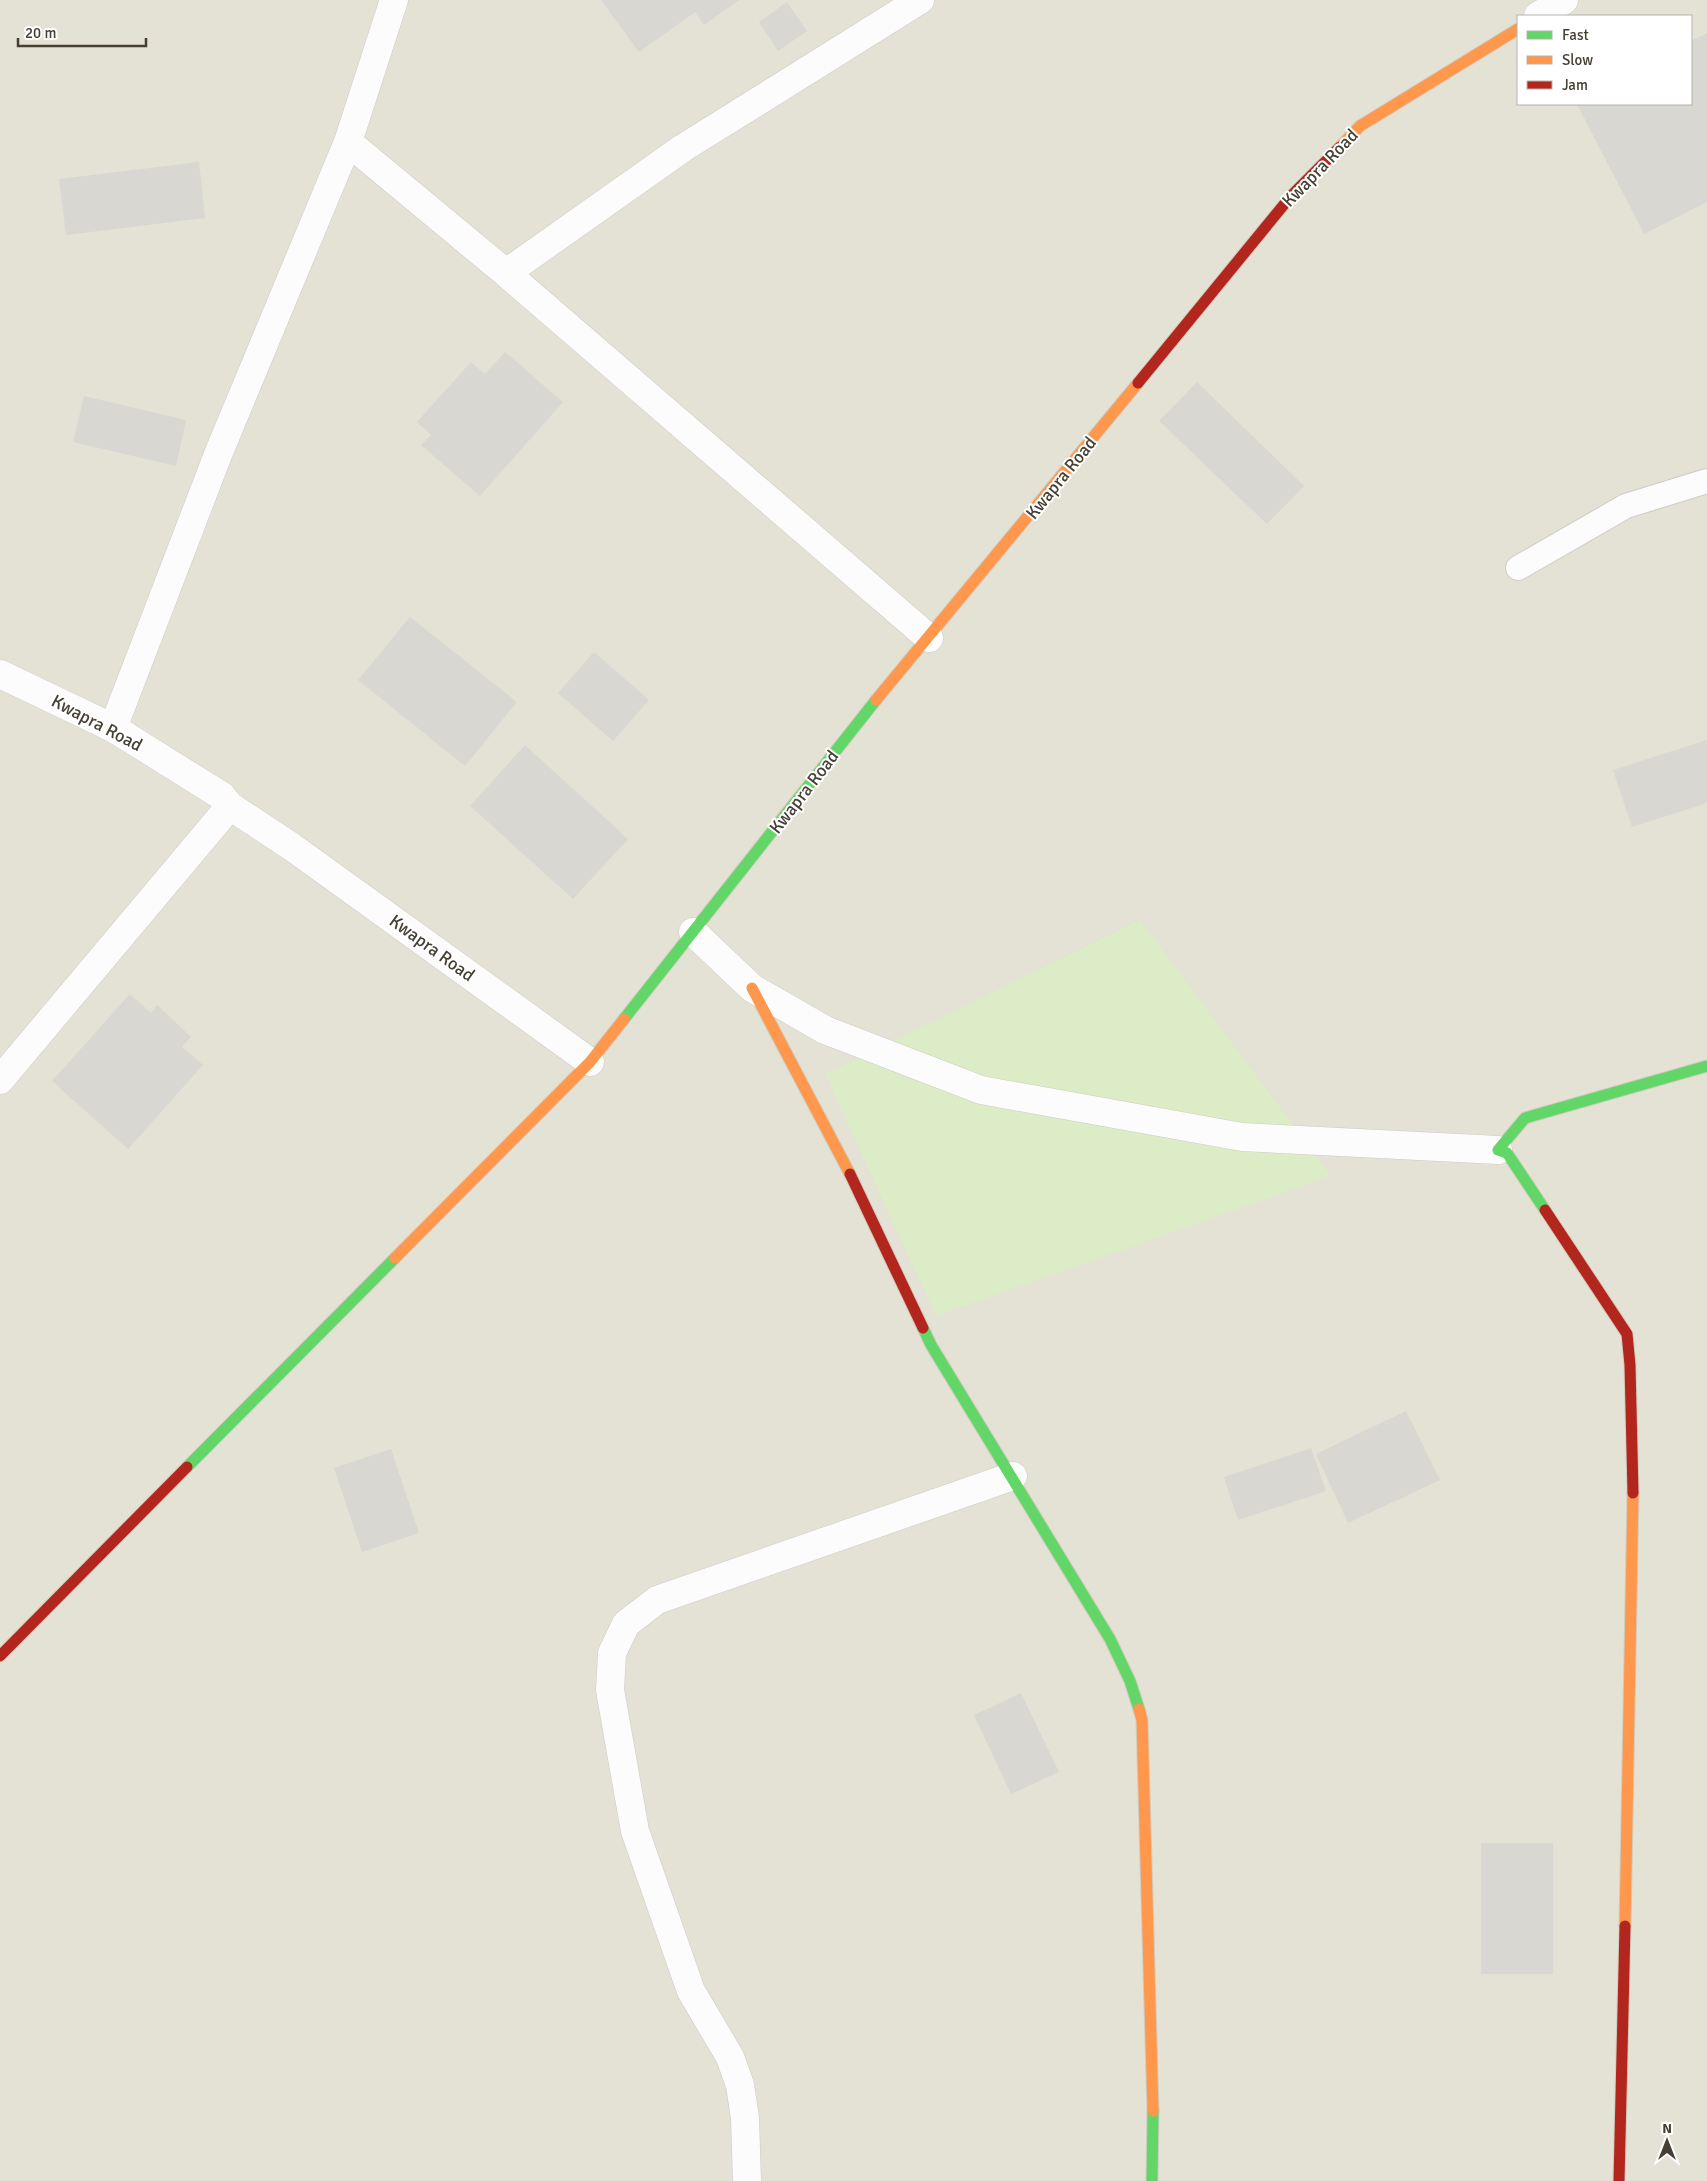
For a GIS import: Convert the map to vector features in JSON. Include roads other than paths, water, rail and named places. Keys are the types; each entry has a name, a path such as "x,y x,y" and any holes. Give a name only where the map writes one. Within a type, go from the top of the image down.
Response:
{"street":[{"path":"113,728 219,452 348,142 394,0"},
{"path":"506,273 683,148 920,0"},
{"path":"1540,15 1564,0"},
{"name":"Kwapra Road","path":"0,674 113,728 222,796 230,806 292,847 590,1062 864,716 1291,196 1360,126 1517,30"},
{"path":"348,142 506,273 929,638"},
{"path":"0,1080 230,806"},
{"path":"693,932 752,988 825,1030 981,1090 1242,1136 1498,1150 1507,1153 1627,1334 1628,1342 1634,1520 1619,2181"},
{"path":"752,988 846,1166 931,1345 1013,1476 1110,1639 1130,1681 1142,1720 1153,2083 1152,2181"},
{"path":"0,1656 590,1062"},
{"path":"1498,1150 1525,1118 1707,1066"},
{"path":"747,2181 745,2118 740,2085 730,2057 690,1991 635,1831 610,1690 612,1653 626,1624 657,1600 1013,1476"}],"lane":[{"path":"1518,568 1626,506 1707,482"}]}
